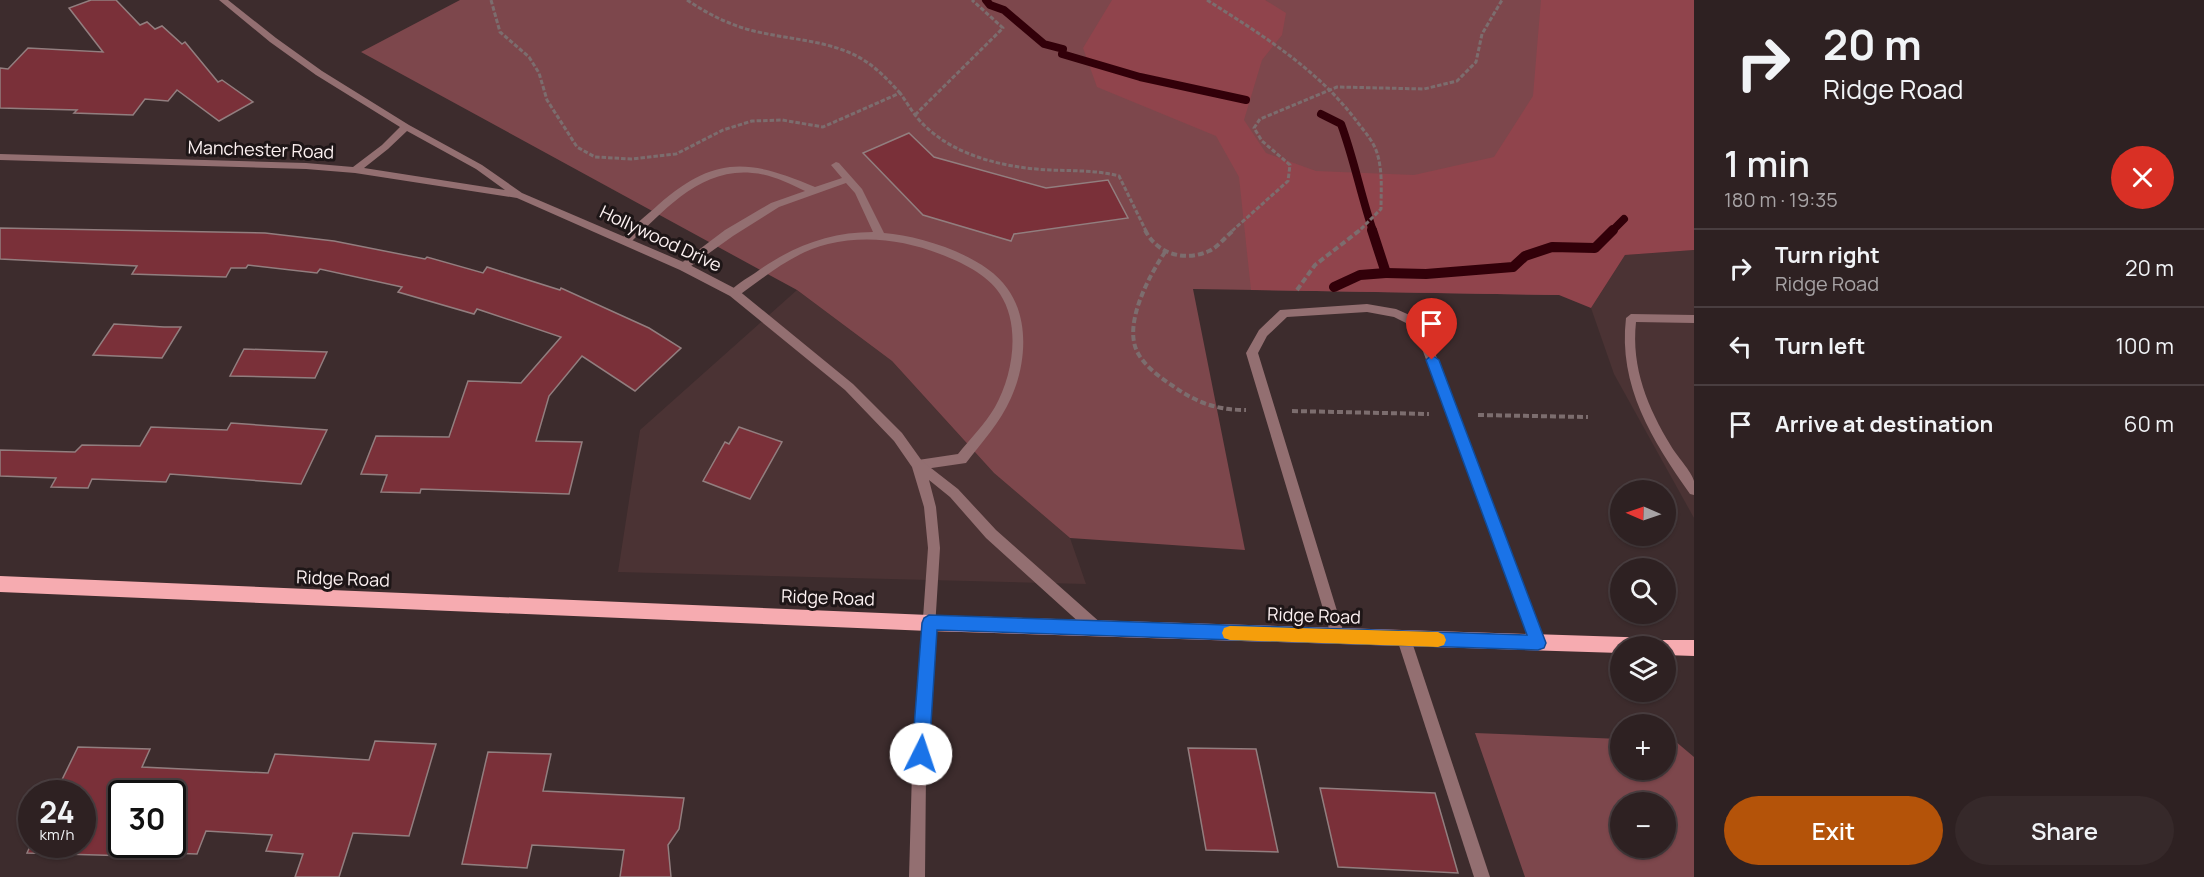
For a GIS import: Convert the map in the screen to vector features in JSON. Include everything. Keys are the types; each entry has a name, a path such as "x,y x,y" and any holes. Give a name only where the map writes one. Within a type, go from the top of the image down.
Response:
{"main road":[{"name":"Ridge Road","path":"0,585 929,623 1610,645"},
{"path":"1676,647 1694,648"}],"street":[{"name":"Hollywood Drive","path":"223,0 319,73 406,127 479,167 519,195 626,240 734,293 849,387 898,437 918,465 930,507 934,548 916,855"},
{"path":"355,170 406,127"},
{"name":"Manchester Road","path":"0,157 306,166 355,170 519,195"},
{"path":"836,165 859,191 880,235"},
{"path":"626,240 689,184 706,174 721,169 737,168 769,174 812,190"},
{"path":"684,267 729,233 775,205 848,179"},
{"path":"734,293 766,269 793,253 844,236 880,235 927,244 970,263 992,278 1002,288 1014,315 1019,338 1016,367 998,411 962,459 918,465"},
{"path":"1338,637 1252,353 1263,333 1284,313 1367,308 1396,313 1419,324 1538,643"},
{"path":"1694,319 1631,318 1627,336 1635,381 1652,421 1694,490"},
{"path":"918,465 954,493 991,534 1097,629"},
{"path":"1404,639 1482,877"},
{"path":"908,877 916,855"},
{"path":"916,855 917,877"}],"path":[{"path":"491,0 500,32 529,57 539,73 548,100 577,147 595,157 631,159 676,154 707,141 723,130 752,121 782,120 823,127 900,93"},
{"path":"687,0 728,23 764,33 818,42 856,54 887,76 915,115 930,130 957,147 1003,165 1049,170 1101,170 1119,176 1149,238 1164,252 1185,257 1210,251 1288,181 1290,165 1262,141 1254,128 1260,118 1337,87 1424,89 1457,81 1476,62 1482,34 1502,0"},
{"path":"915,115 1003,28 972,0"},
{"path":"1207,0 1283,49 1330,91 1353,116 1376,150 1381,184 1381,210 1357,233 1315,265 1297,290"},
{"path":"1164,252 1151,271 1134,324 1135,348 1147,367 1203,403 1217,409 1588,417"}],"shaded area":[{"path":"460,0 1631,0 1559,295 1193,289 1245,550 1070,538 994,473 892,361 797,290 361,52"},
{"path":"1112,0 1265,0 1286,13 1282,35 1262,60 1244,120 1266,153 1316,171 1414,175 1494,157 1533,96 1541,0 1694,0 1694,250 1625,255 1591,308 1559,295 1251,290 1239,177 1216,136 1097,87 1083,48"},
{"path":"1694,250 1694,518 1676,486 1676,480 1673,480 1614,374 1591,308 1625,255"},
{"path":"797,290 892,361 994,473 1070,538 1086,584 618,572 640,430"},
{"path":"1475,733 1610,739 1610,780 1676,780 1676,742 1694,757 1694,877 1525,877"}],"building":[{"path":"91,0 116,0 140,25 147,22 155,29 162,26 182,44 185,42 218,82 222,80 253,102 219,121 177,90 168,101 145,99 133,115 74,113 77,110 0,108 0,68 8,69 28,48 103,52 69,8"},
{"path":"909,133 934,157 1046,188 1108,180 1128,218 1014,234 1011,241 923,215 863,153"},
{"path":"0,228 265,233 334,241 425,259 427,257 483,273 487,267 560,290 561,288 649,328 681,348 635,391 582,356 549,396 536,441 582,442 569,494 421,489 420,493 381,492 387,475 361,474 376,436 449,437 468,381 521,383 561,337 477,309 474,314 398,292 402,287 320,269 317,273 248,265 246,268 231,268 226,277 193,276 132,274 137,266 0,259"},
{"path":"114,324 181,327 162,358 93,355"},
{"path":"244,349 327,352 315,378 230,376"},
{"path":"231,423 327,430 301,484 170,474 166,482 92,479 88,488 51,487 56,478 0,476 0,450 75,452 82,445 140,446 151,427 227,430"},
{"path":"739,427 782,442 750,499 703,481 725,442 729,444"},
{"path":"375,741 436,744 409,836 353,833 339,877 295,877 303,854 266,851 272,835 206,831 197,854 186,854 186,780 108,780 108,855 96,855 96,780 62,780 78,747 150,749 142,767 268,773 275,754 369,760"},
{"path":"1188,748 1256,749 1278,852 1206,850"},
{"path":"488,752 551,754 543,791 684,798 679,829 668,845 671,877 620,877 624,850 532,845 527,868 462,864"},
{"path":"1320,788 1435,793 1458,873 1338,867"}],"waterway":[{"path":"986,0 990,5 1004,10 1044,44 1063,49 1062,54 1140,77 1246,100"},
{"path":"1321,114 1341,124 1373,231"},
{"path":"1386,273 1426,274 1513,267 1525,256 1552,247 1595,248 1624,219"},
{"path":"1372,230 1386,273"},
{"path":"1334,287 1360,275 1386,273"}],"slow traffic":[{"path":"1230,633 1438,640"}],"route":[{"path":"921,754 929,623 1538,643 1432,360"}]}
